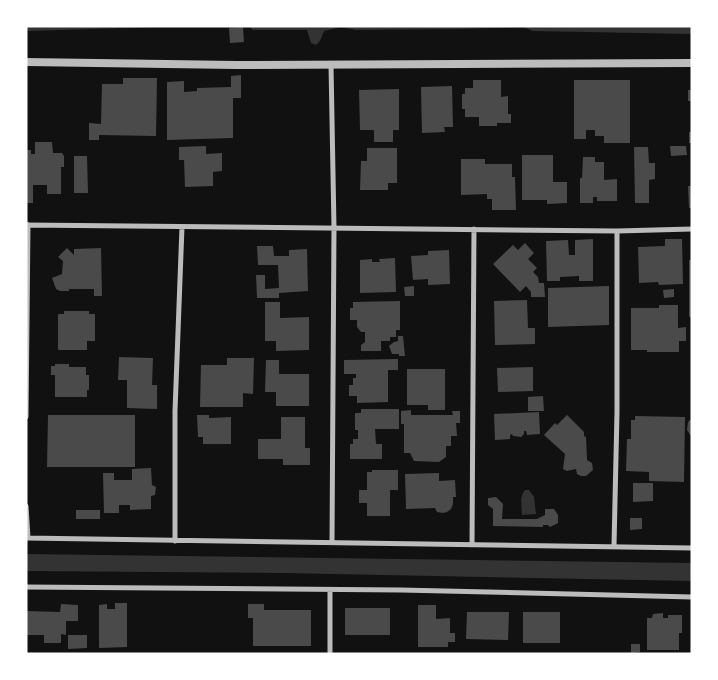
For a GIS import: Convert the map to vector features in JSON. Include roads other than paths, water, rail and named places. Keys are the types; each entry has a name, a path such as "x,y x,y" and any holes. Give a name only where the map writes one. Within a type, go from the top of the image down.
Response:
{"street":[{"path":"26,62 236,65 692,63"},
{"path":"331,65 334,228 332,542"},
{"path":"26,417 27,225 617,231 692,229"},
{"path":"175,541 175,411 182,227"},
{"path":"472,545 474,229"},
{"path":"614,546 617,402 617,231"},
{"path":"26,506 27,538 692,548"},
{"path":"26,587 411,590 692,597"},
{"path":"330,590 330,654"}]}
